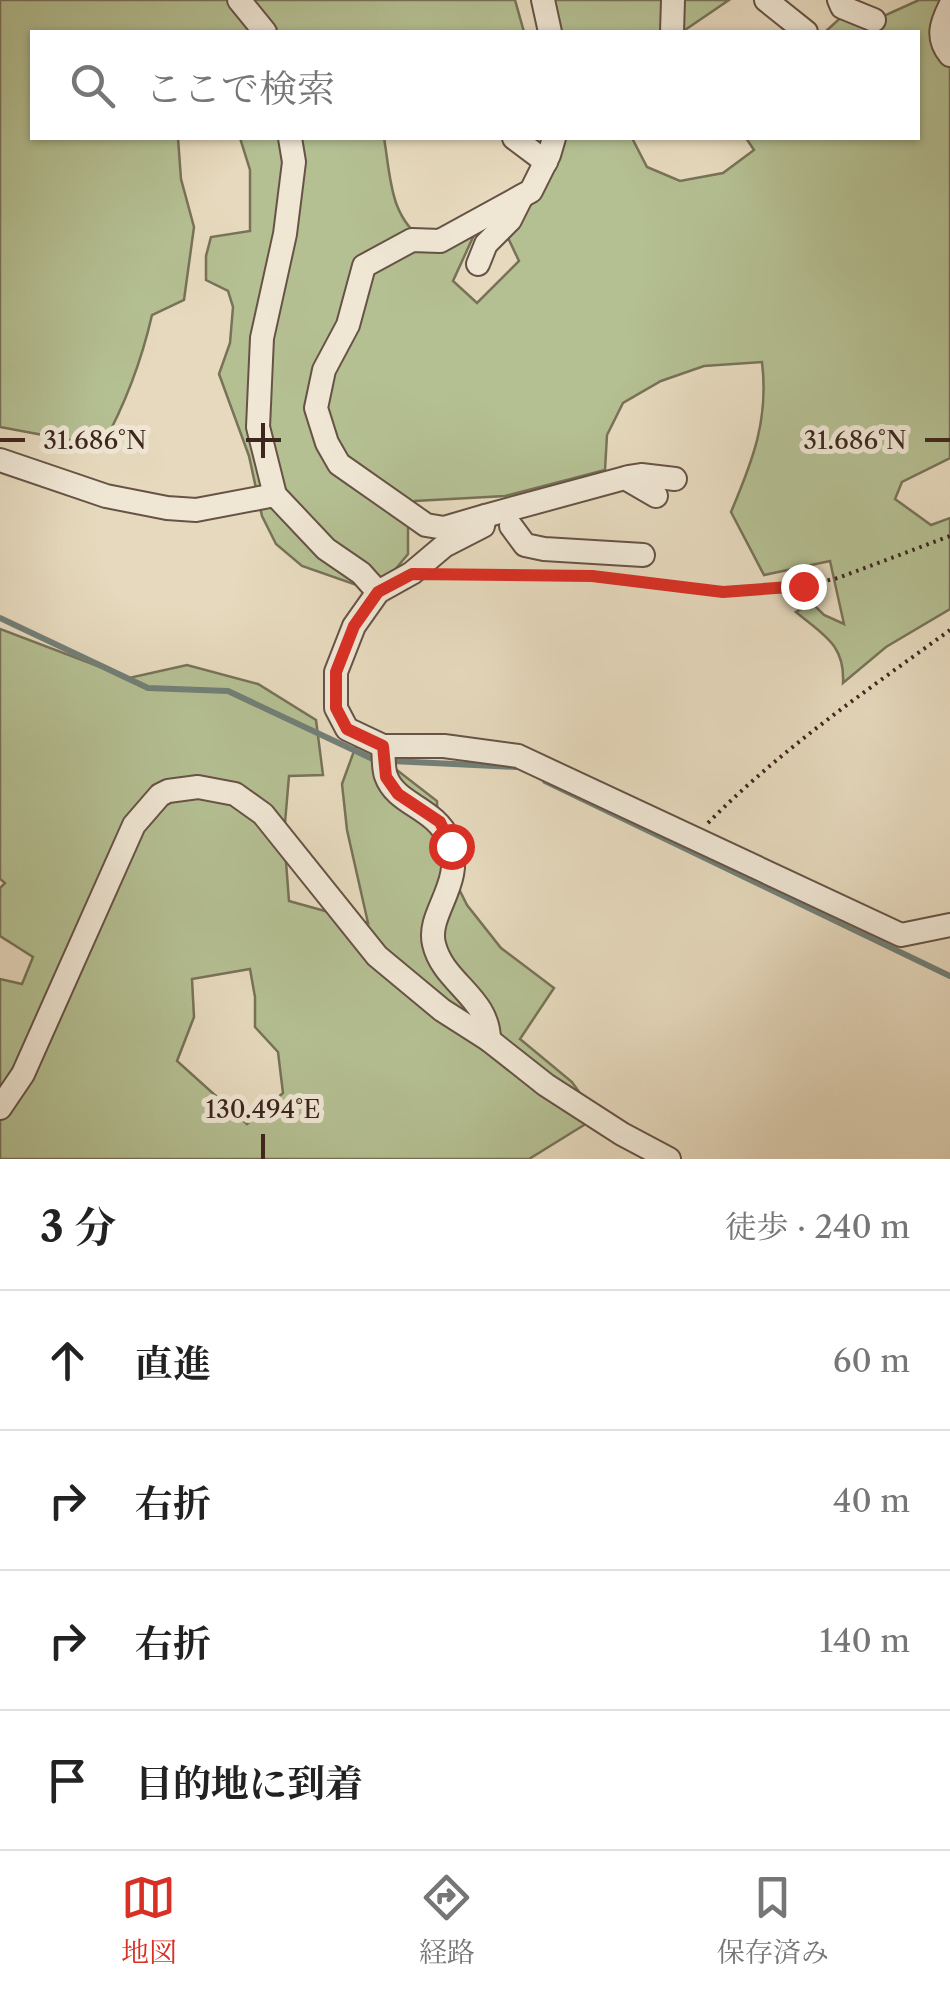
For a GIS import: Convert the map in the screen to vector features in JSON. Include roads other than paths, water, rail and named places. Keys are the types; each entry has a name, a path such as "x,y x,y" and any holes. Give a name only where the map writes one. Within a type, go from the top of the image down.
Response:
{"street":[{"path":"239,0 263,30"},
{"path":"543,0 550,30"},
{"path":"672,30 673,0"},
{"path":"766,0 804,30"},
{"path":"839,0 842,7 872,18"},
{"path":"950,6 940,26 942,46 950,55"},
{"path":"290,140 294,162 285,234 262,338 258,427 275,495 326,549 362,573 378,592"},
{"path":"517,140 546,162"},
{"path":"553,140 531,191 440,241 412,240 364,266 348,326 324,370 316,408 327,443 338,464 385,499 426,525 444,528 484,521 625,478 641,475 675,479"},
{"path":"478,264 486,244 510,220 522,196"},
{"path":"0,460 106,496 166,508 196,510 275,495"},
{"path":"625,478 656,496"},
{"path":"546,536 484,521 444,546 412,574 378,592 354,626 336,672 336,708 347,729 383,746 444,746 518,756 901,934 950,925"},
{"path":"512,526 525,544 544,550 643,555"},
{"path":"383,746 386,777 398,794 440,822 451,846 452,883 433,941 442,962 489,1020 489,1040"},
{"path":"0,1108 22,1074 134,825 160,795 198,787 235,794 264,814 377,956 442,1010 489,1040 546,1085 669,1159"}],"waterway":[{"path":"0,618 148,688 228,691 377,761"},
{"path":"392,761 516,767"},
{"path":"545,781 950,976"}]}
